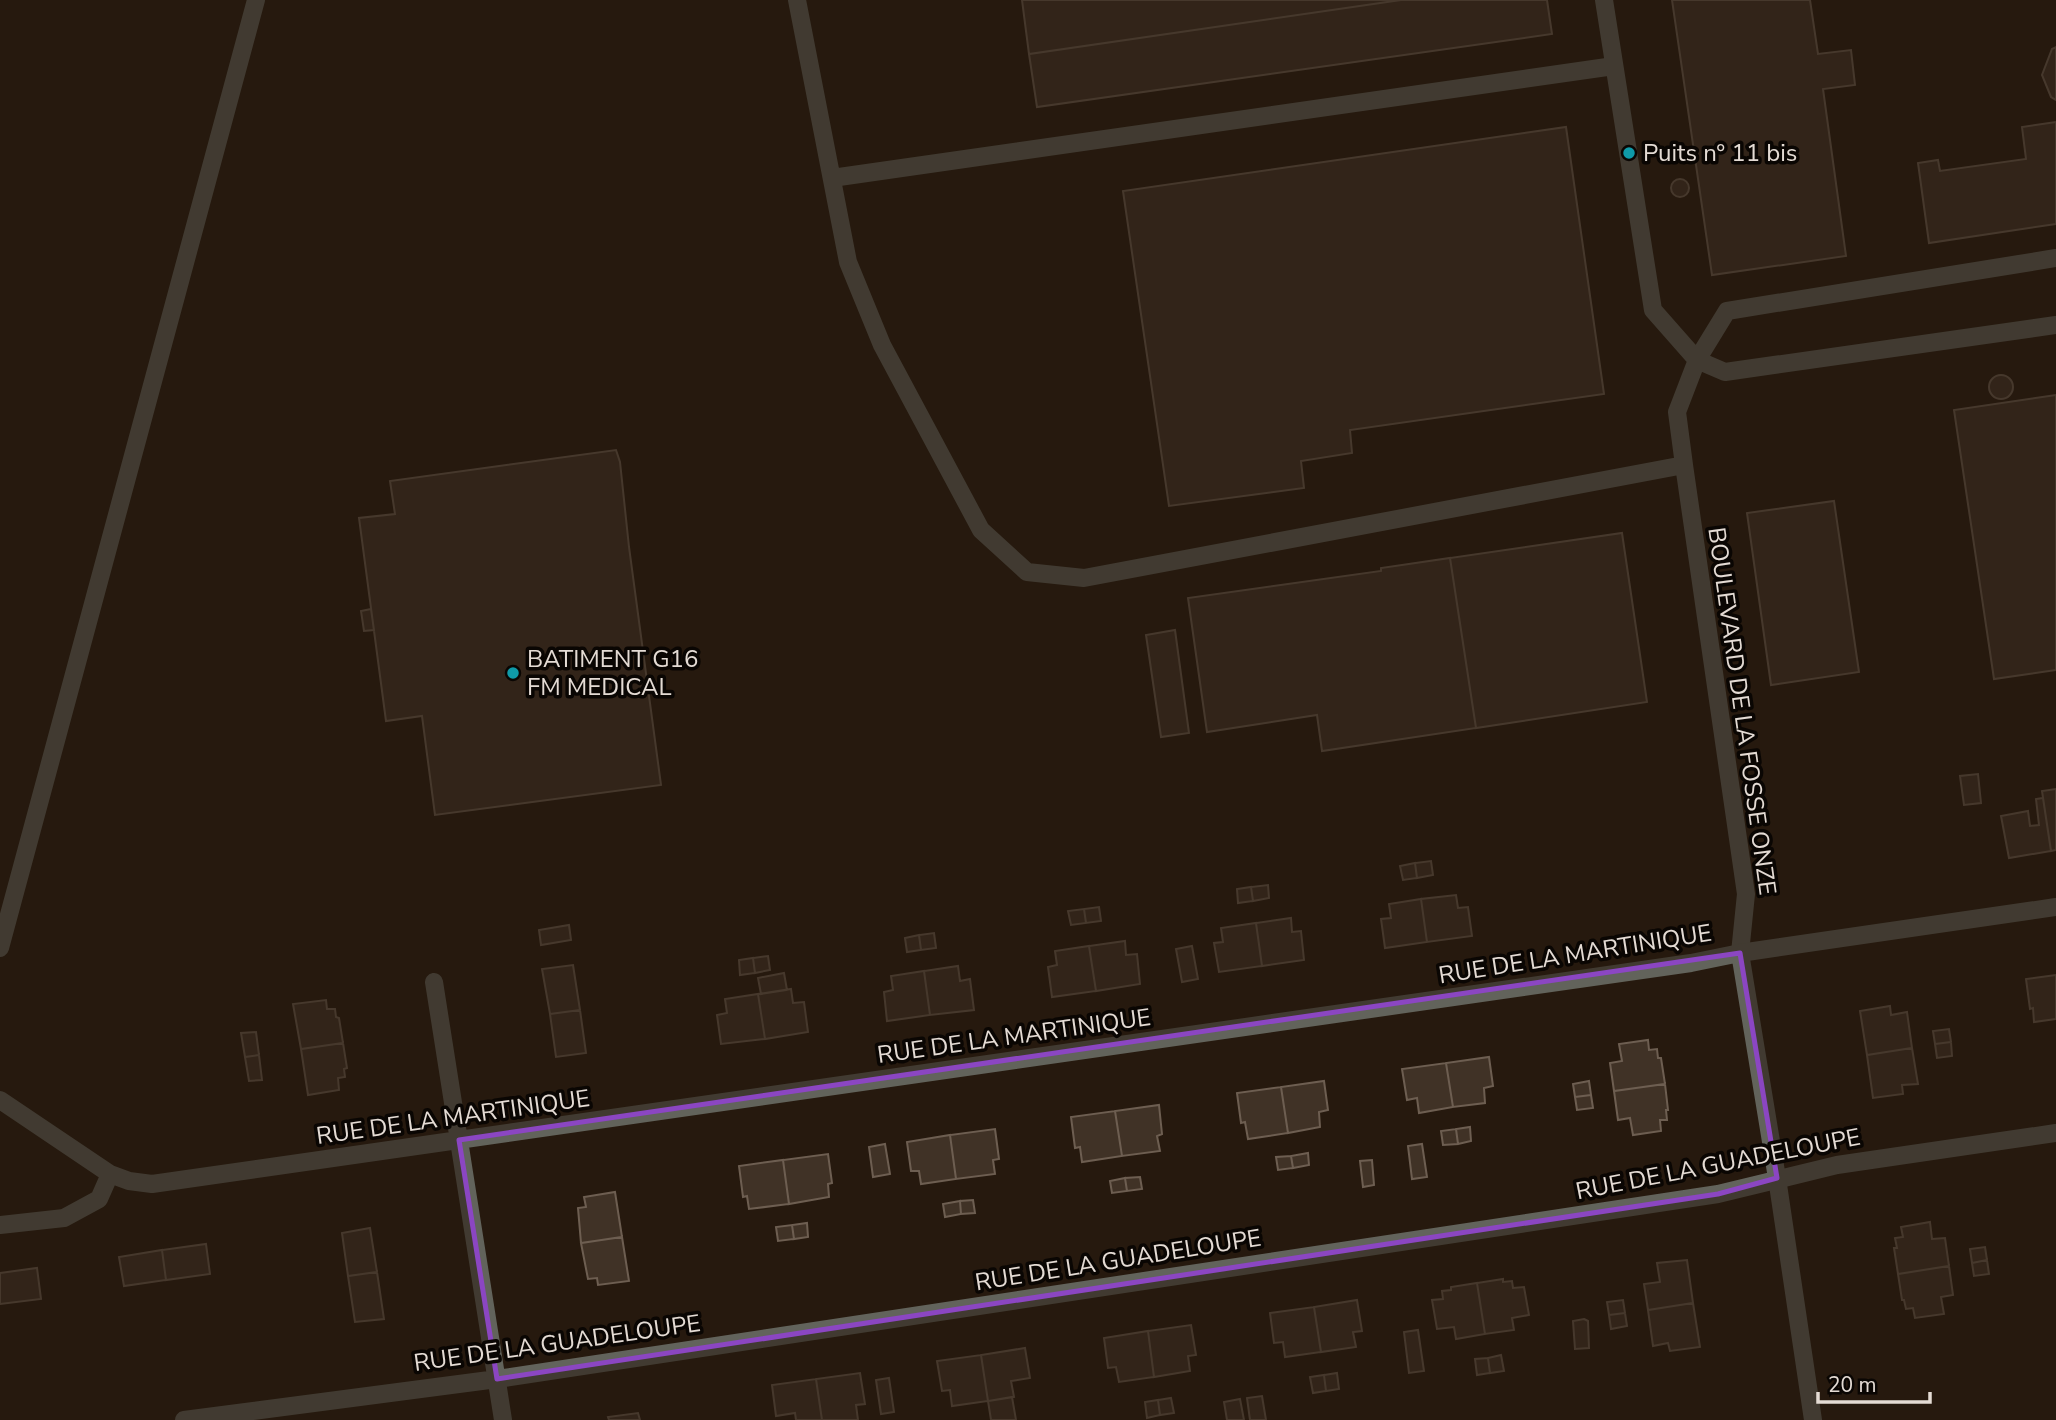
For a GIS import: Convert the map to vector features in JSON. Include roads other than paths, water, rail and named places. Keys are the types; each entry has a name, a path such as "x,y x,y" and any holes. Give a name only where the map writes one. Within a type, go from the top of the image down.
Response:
{"street":[{"path":"0,948 256,0"},
{"path":"797,0 848,262 882,345 981,530 1027,572 1084,578 1684,465"},
{"path":"1604,0 1653,310 1697,360 1725,372 2056,325"},
{"path":"832,178 1614,66"},
{"name":"BOULEVARD DE LA FOSSE ONZE","path":"1813,1420 1740,953 1746,894 1677,412 1697,360 1727,311 2056,258"},
{"name":"RUE DE LA MARTINIQUE","path":"0,1100 110,1174 128,1181 152,1184 1691,963 1740,953 2056,907"},
{"path":"434,982 503,1420"},
{"name":"RUE DE LA GUADELOUPE","path":"184,1420 497,1379 1718,1194 1837,1165 2056,1133"},
{"path":"0,1225 64,1218 99,1199 110,1174"}],"place":[{"name":"Puits n° 11 bis","path":"1629,153"},
{"name":"BATIMENT G16 FM MEDICAL","path":"513,673"}]}
